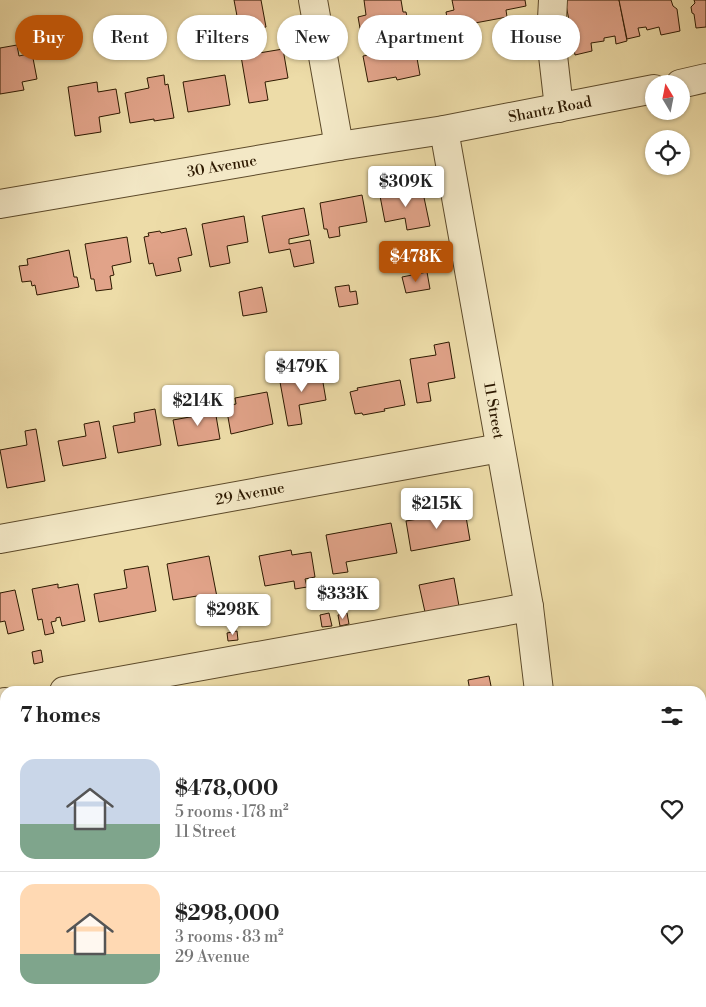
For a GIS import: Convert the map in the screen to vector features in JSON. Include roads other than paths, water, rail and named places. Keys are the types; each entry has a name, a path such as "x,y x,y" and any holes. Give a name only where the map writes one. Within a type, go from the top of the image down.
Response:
{"street":[{"path":"313,0 339,146"},
{"path":"553,0 551,38 559,108"},
{"path":"690,82 706,78"},
{"name":"Shantz Road","path":"444,130 645,91"},
{"name":"30 Avenue","path":"0,204 444,130"},
{"name":"11 Street","path":"444,130 529,607 538,686"},
{"name":"29 Avenue","path":"0,539 500,448"},
{"path":"92,686 529,607"}]}
